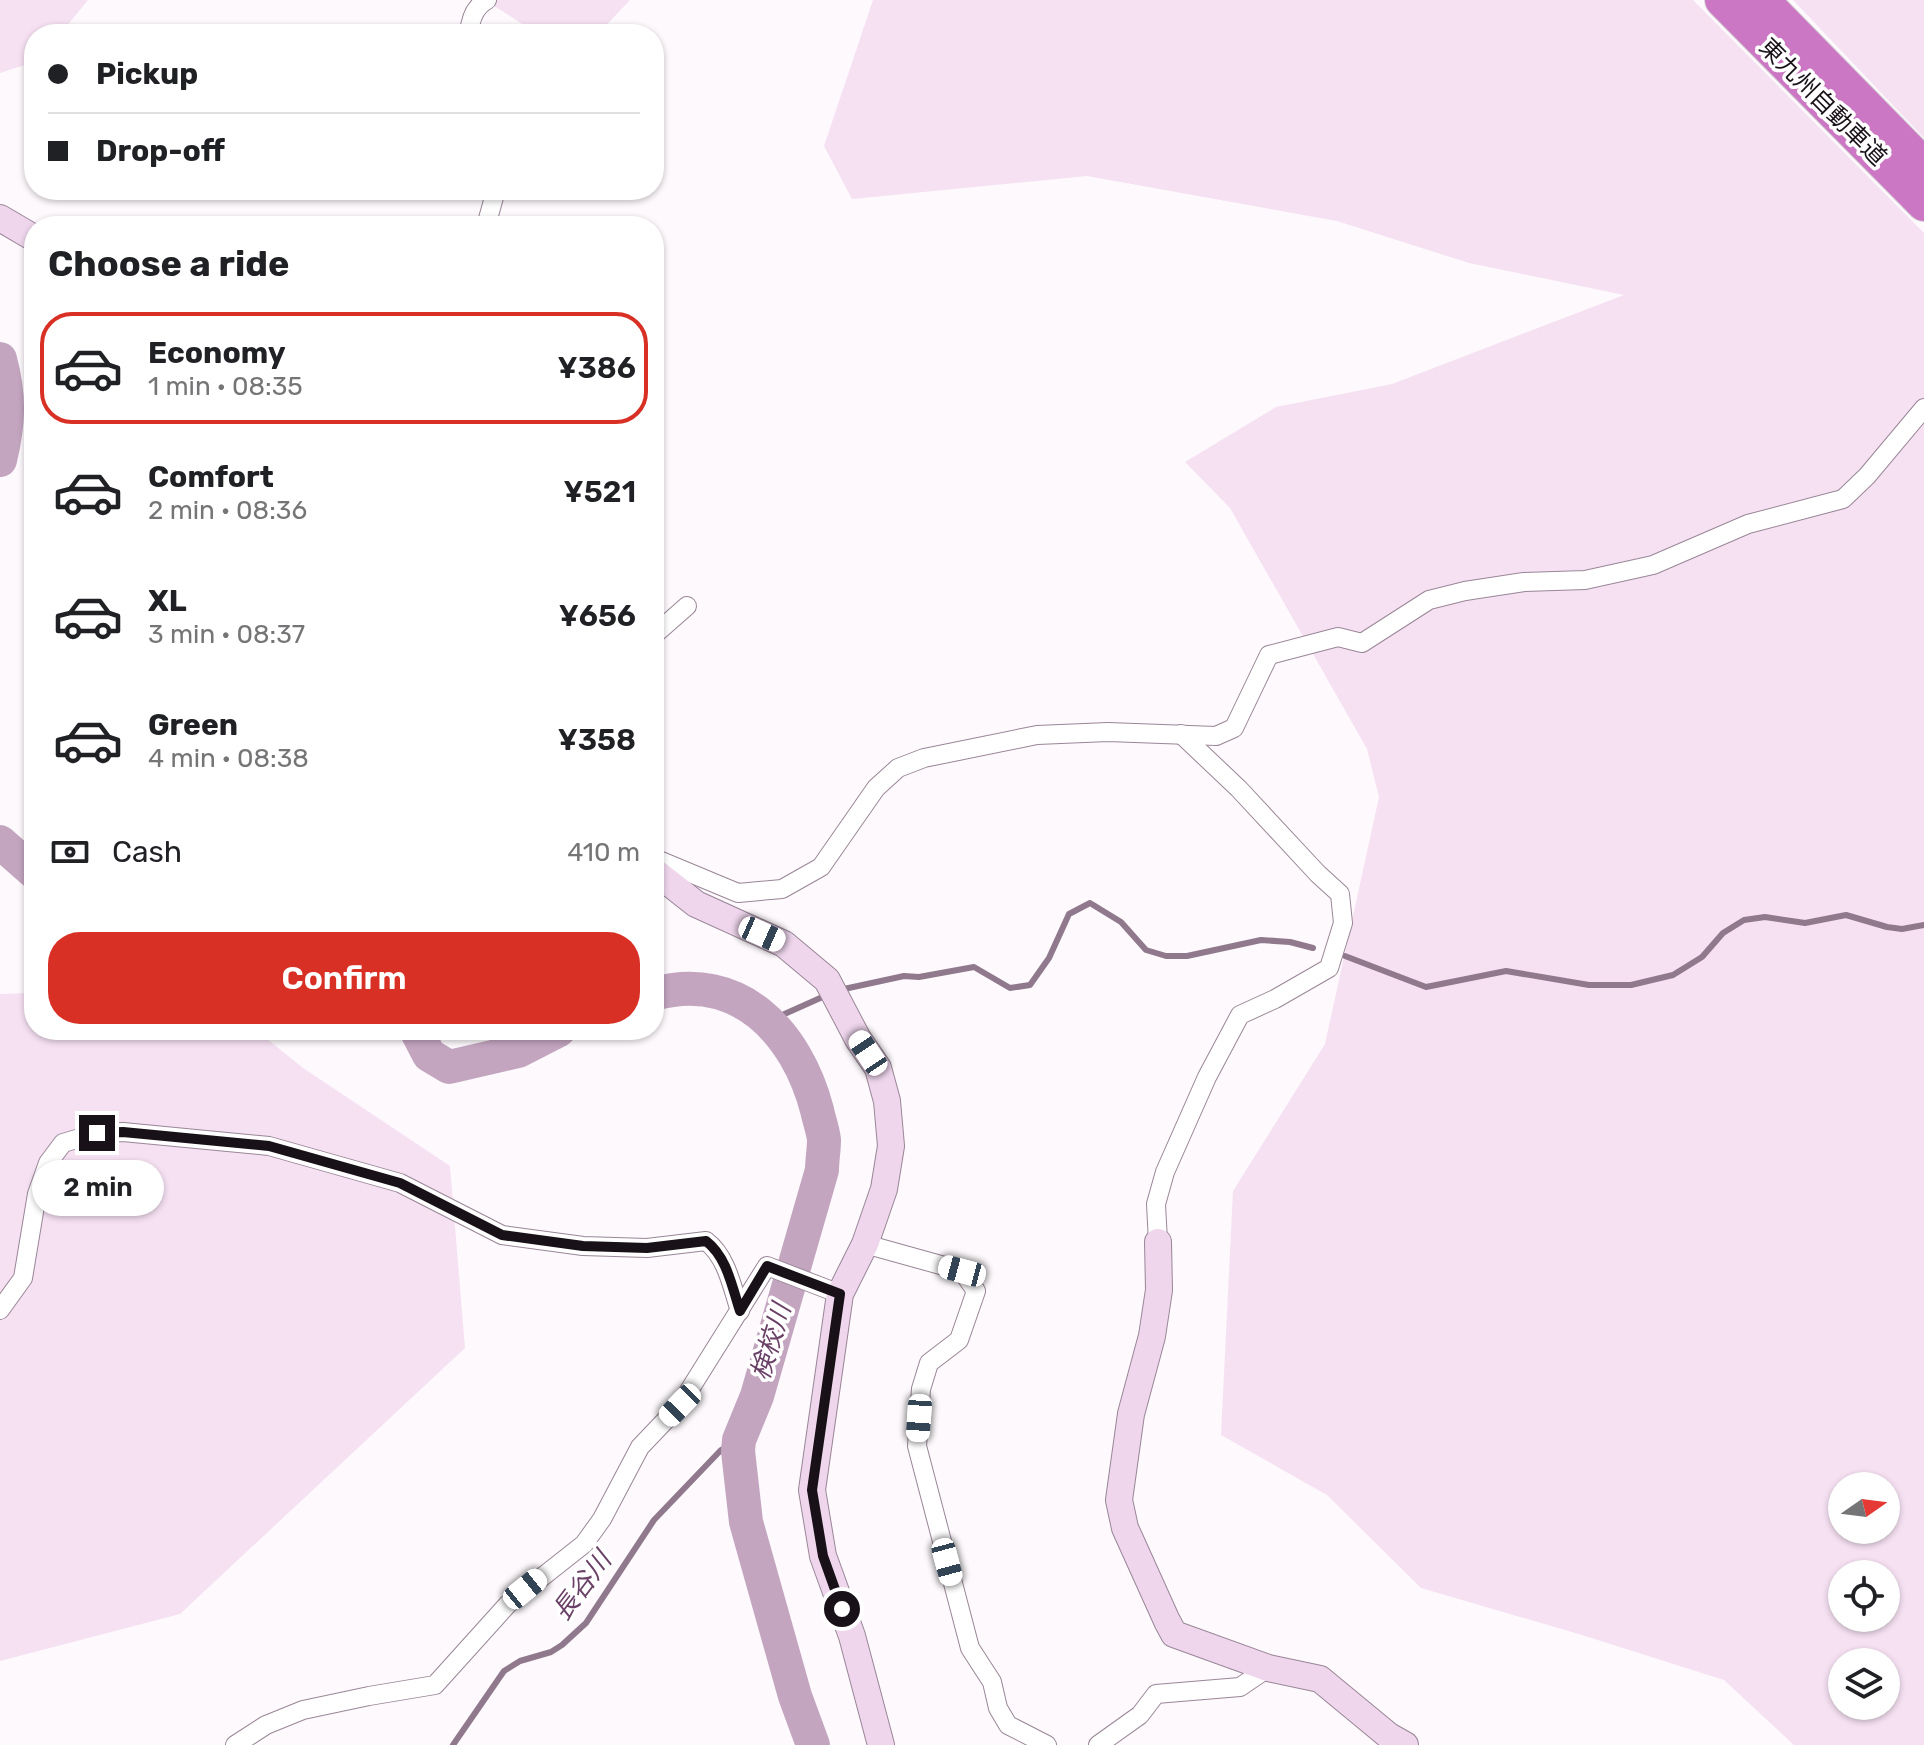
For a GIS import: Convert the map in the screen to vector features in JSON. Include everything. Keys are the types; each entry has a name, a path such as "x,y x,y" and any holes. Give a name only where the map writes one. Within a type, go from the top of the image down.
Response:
{"highway":[{"name":"東九州自動車道","path":"1722,0 1924,204"},
{"name":"東九州自動車道","path":"1762,0 1924,165"}],"street":[{"path":"471,24 473,14 487,0"},
{"path":"0,218 24,232"},
{"path":"664,862 738,893 782,889 821,867 876,788 898,768 924,758 1037,735 1108,732 1216,736 1234,728 1269,655 1338,637 1362,643 1429,600 1465,591 1524,582 1585,580 1653,565 1748,524 1843,499 1867,476 1924,408"},
{"path":"664,626 687,606"},
{"path":"1181,734 1340,894 1343,923 1329,968 1240,1015 1207,1077 1165,1172 1156,1204 1159,1290 1155,1321 1131,1414 1119,1500 1125,1528 1174,1634 1268,1668 1320,1679 1393,1742"},
{"path":"664,879 696,904 784,944 827,980 858,1039 878,1068 887,1101 891,1146 884,1189 865,1244 829,1290 812,1490 823,1556 852,1636 881,1745"},
{"path":"0,1310 23,1278 37,1194 48,1163 63,1143 97,1133 123,1132 269,1146 400,1183 502,1235 583,1246 647,1248 706,1241 722,1259 740,1311"},
{"path":"865,1244 962,1271 976,1291 959,1340 929,1363 921,1389 917,1446 970,1648 992,1682 998,1708 1008,1725 1047,1745"},
{"path":"235,1745 266,1725 303,1710 435,1685 508,1604 584,1544 602,1519 640,1447 680,1405 767,1266 829,1290"},
{"path":"1098,1745 1140,1715 1156,1694 1240,1687 1268,1668"}],"shaded area":[{"path":"0,0 88,0 68,24 24,24 24,65 0,73"},
{"path":"485,0 630,0 607,24 522,24"},
{"path":"873,0 1693,0 1924,233 1924,1745 1794,1745 1724,1680 1421,1588 1327,1495 1221,1435 1233,1191 1325,1044 1379,797 1367,749 1230,508 1185,462 1276,407 1392,384 1624,295 1469,263 1337,221 1087,176 852,199 824,146"},
{"path":"1793,0 1924,0 1924,138"},
{"path":"24,993 24,1040 268,1040 303,1068 450,1166 465,1348 180,1614 0,1661 0,994"}],"waterway":[{"name":"検校川","path":"0,359 7,410 0,460"},
{"name":"検校川","path":"0,842 24,863"},
{"path":"844,989 904,976 919,977 974,967 1010,988 1030,985 1049,958 1069,914 1090,903 1121,922 1146,950 1166,956 1187,956 1261,940 1290,942 1313,948"},
{"path":"1345,956 1426,987 1506,971 1589,985 1631,985 1673,975 1702,957 1723,933 1744,920 1765,917 1805,923 1846,915 1902,929 1924,925"},
{"name":"検校川","path":"664,992 685,989 713,991 738,1000 760,1014 779,1033 795,1056 808,1082 823,1132 822,1170 757,1396 739,1440 738,1451 746,1522 795,1696 813,1745"},
{"path":"771,1023 827,995"},
{"name":"検校川","path":"421,1040 429,1055 449,1067 518,1051 539,1040"},
{"name":"長谷川","path":"453,1745 504,1671 520,1661 551,1652 586,1623 654,1520 721,1450 739,1440"}],"route":[{"path":"97,1133 123,1132 269,1146 400,1183 502,1235 583,1246 647,1248 706,1241 722,1259 740,1311 767,1266 840,1294 812,1490 823,1556 842,1609"}]}
